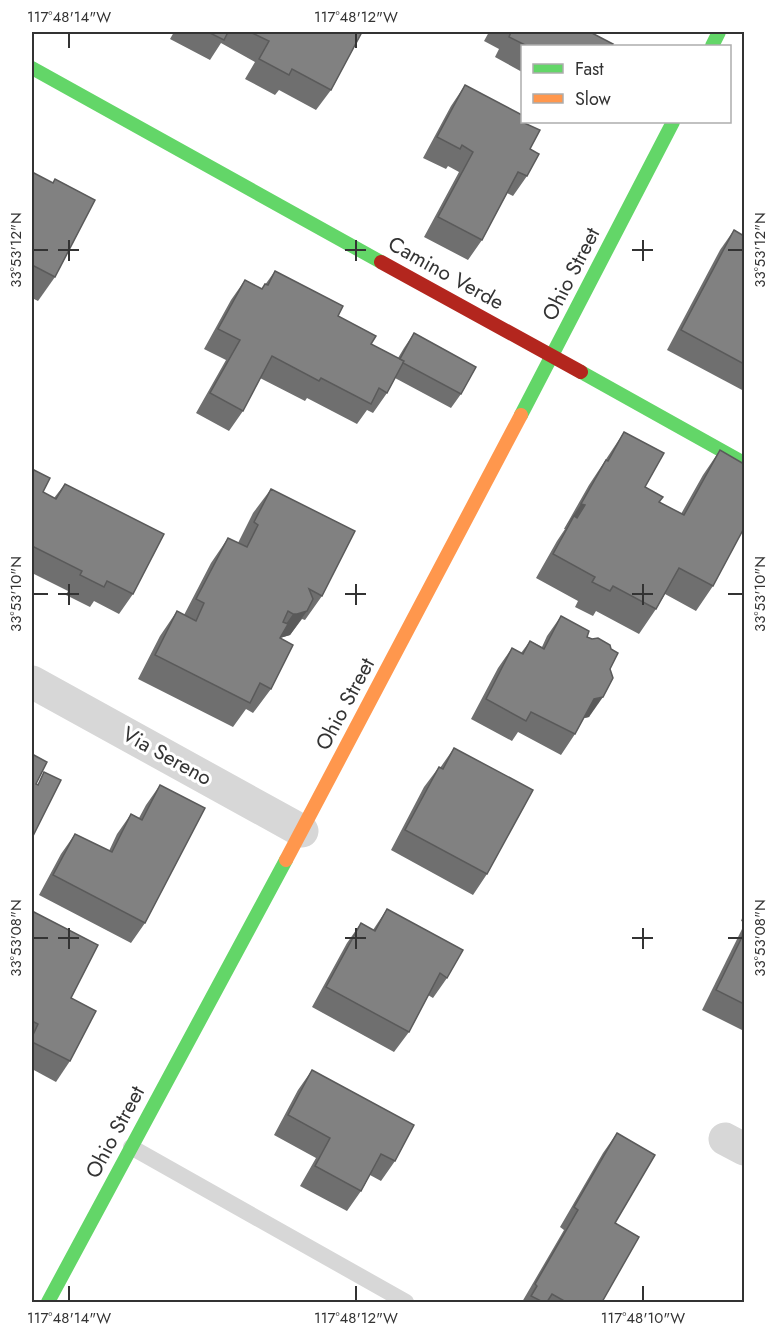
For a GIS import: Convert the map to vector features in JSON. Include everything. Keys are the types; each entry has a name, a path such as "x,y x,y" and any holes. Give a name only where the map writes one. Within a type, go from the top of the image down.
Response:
{"street":[{"name":"Camino Verde","path":"32,68 744,463"},
{"name":"Ohio Street","path":"48,1302 302,831 672,123"},
{"name":"Via Sereno","path":"32,682 302,831"}],"lane":[{"path":"130,1147 406,1302"}],"building":[{"path":"208,32 228,32 224,40"},
{"path":"250,32 362,32 331,90 292,69 289,75 259,59 269,41"},
{"path":"511,32 590,32 613,44 525,45 509,37"},
{"path":"465,85 521,114 521,123 540,130 530,149 539,154 527,176 518,172 482,240 438,217 473,152 462,145 460,149 437,137"},
{"path":"32,172 53,183 55,179 95,200 55,277 32,265"},
{"path":"734,230 744,236 744,364 681,330"},
{"path":"275,271 343,306 338,316 376,336 371,344 404,361 387,393 379,388 371,404 321,378 319,381 272,356 243,411 210,393 240,340 218,329 245,280 262,289 265,284 268,285"},
{"path":"414,333 476,367 461,394 403,363 404,361 400,359"},
{"path":"624,432 664,453 645,487 663,497 659,502 684,515 720,450 744,464 744,528 713,586 679,568 656,609 613,586 610,591 592,582 595,577 553,554 574,516 577,518 585,505 581,504"},
{"path":"32,469 50,478 43,492 56,499 65,484 164,534 133,594 107,581 104,587 80,575 82,571 32,546"},
{"path":"271,489 355,531 322,596 309,589 313,599 307,611 293,614 288,611 283,622 288,624 280,638 293,645 271,689 260,683 250,703 155,655 177,611 196,621 204,603 196,599 228,538 247,547 258,525 254,522"},
{"path":"561,616 589,631 587,637 598,638 618,653 610,669 613,678 603,697 594,699 575,734 531,712 526,721 486,699 512,648 523,654 530,641 544,649"},
{"path":"454,748 533,790 487,874 405,830 439,767 443,769"},
{"path":"32,754 47,762 36,784 38,785 44,772 61,780 32,838"},
{"path":"160,785 205,808 145,923 53,875 75,834 112,852 131,814 142,820"},
{"path":"387,909 463,950 447,978 440,973 409,1032 326,987 361,923 375,931"},
{"path":"32,911 98,945 71,998 96,1011 70,1061 32,1042 38,1024 32,1021"},
{"path":"744,933 744,1004 716,990"},
{"path":"312,1070 414,1125 395,1161 381,1154 361,1191 315,1166 330,1138 288,1115"},
{"path":"617,1133 655,1155 615,1223 639,1237 602,1302 566,1302 552,1294 547,1302 543,1302 531,1296 537,1286 535,1284 578,1210 574,1207"}],"traffic: fast":[{"path":"712,45 719,32"},
{"path":"32,68 381,262"},
{"path":"521,415 672,123"},
{"path":"581,372 744,463"},
{"path":"48,1302 286,860"}],"traffic: slow":[{"path":"286,860 521,415"}],"traffic: jam":[{"path":"381,262 581,372"}]}
